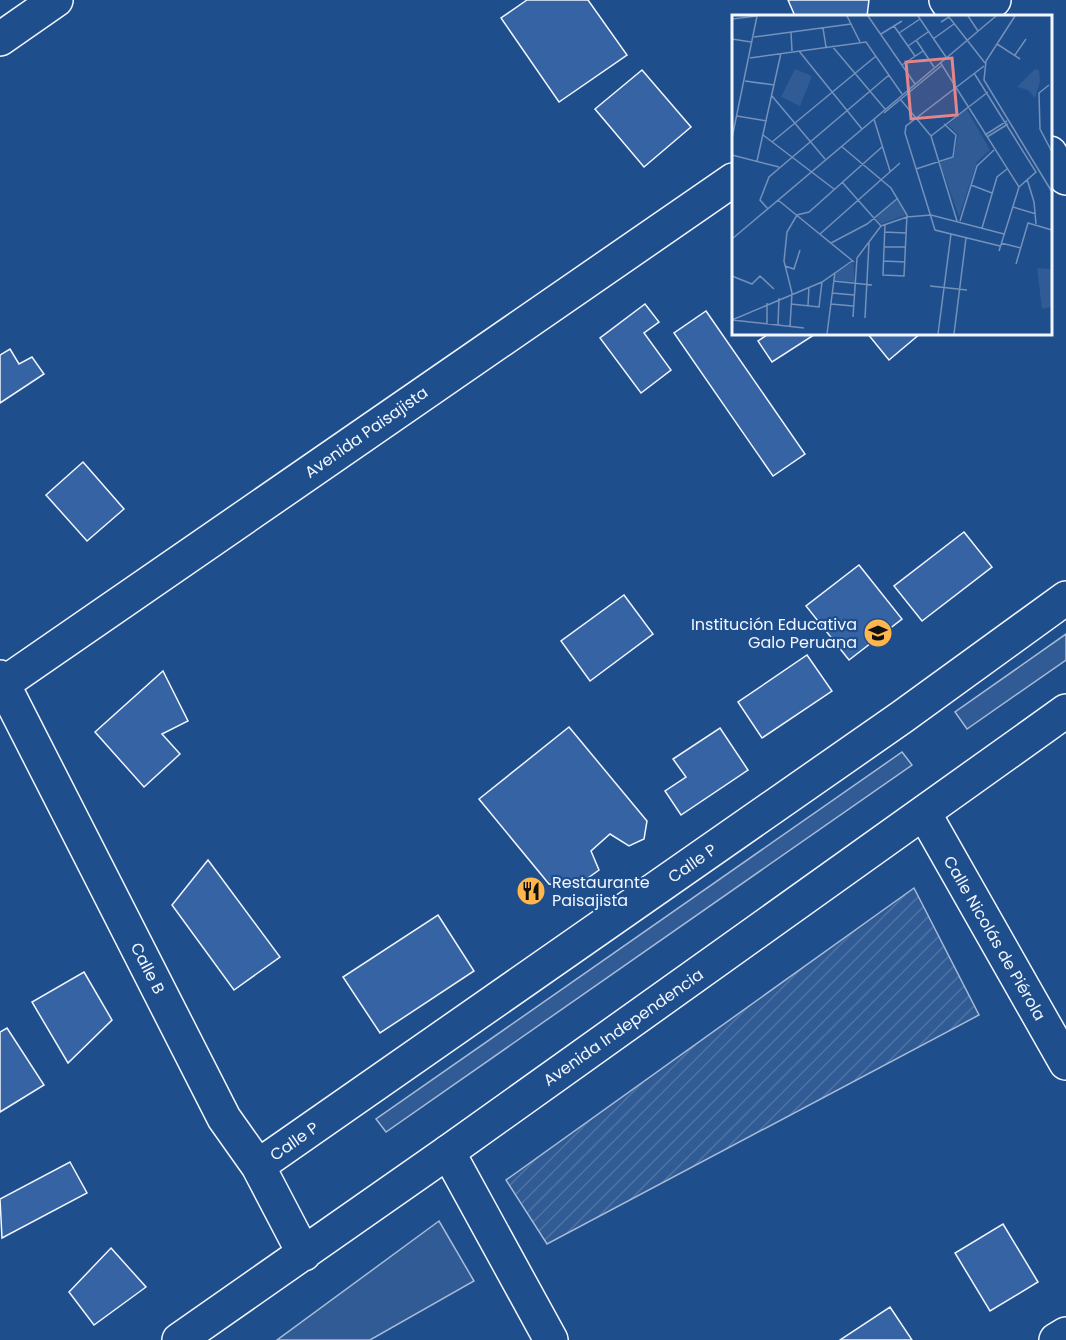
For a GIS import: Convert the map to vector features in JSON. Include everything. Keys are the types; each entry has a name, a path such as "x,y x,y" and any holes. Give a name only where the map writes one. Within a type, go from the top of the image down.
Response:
{"street":[{"path":"0,39 56,0"},
{"path":"946,0 956,15"},
{"path":"972,15 994,0"},
{"path":"1051,155 1066,178"},
{"name":"Avenida Paisajista","path":"1,682 732,181"},
{"name":"Calle P","path":"258,1167 902,717 1066,598"},
{"name":"Calle B","path":"1,682 224,1118 258,1167 304,1254"},
{"name":"Avenida Independencia","path":"179,1340 448,1152 1066,711"},
{"name":"Calle Nicolás de Piérola","path":"924,813 1066,1063"},
{"path":"448,1152 550,1340"},
{"path":"1056,1340 1066,1334"}],"shaded area":[{"path":"1066,634 1066,660 967,729 955,712"},
{"path":"902,752 912,765 386,1132 376,1119"},
{"path":"914,888 979,1015 547,1244 506,1180"},
{"path":"439,1221 474,1281 370,1340 277,1340"}],"building":[{"path":"527,0 588,0 627,55 559,102 501,18"},
{"path":"788,0 869,0 867,15 795,15"},
{"path":"642,70 691,127 644,167 595,109"},
{"path":"645,304 659,322 644,333 671,370 641,393 600,338"},
{"path":"706,311 805,454 773,476 674,333"},
{"path":"768,334 815,334 772,362 758,341"},
{"path":"868,334 920,334 889,360"},
{"path":"10,349 19,364 32,357 44,374 0,403 0,355"},
{"path":"83,462 124,509 87,541 46,495"},
{"path":"964,532 992,567 922,621 894,586"},
{"path":"859,565 902,619 849,660 806,606"},
{"path":"624,595 653,634 590,681 561,641"},
{"path":"807,655 832,691 762,738 738,702"},
{"path":"163,671 188,721 162,734 180,754 144,787 95,732"},
{"path":"569,727 647,821 644,839 629,846 610,834 591,851 599,870 574,888 549,884 479,799"},
{"path":"720,728 748,770 681,815 665,791 686,777 673,759"},
{"path":"208,860 280,957 234,990 172,905"},
{"path":"438,915 474,971 380,1033 343,977"},
{"path":"84,972 112,1020 68,1063 32,1002"},
{"path":"7,1028 44,1085 0,1112 0,1032"},
{"path":"70,1162 87,1193 2,1238 0,1199"},
{"path":"1003,1224 1038,1282 990,1311 955,1253"},
{"path":"111,1248 146,1287 94,1325 69,1292"},
{"path":"890,1307 912,1340 840,1340"}],"place":[{"name":"Institución Educativa Galo Peruana","path":"878,633"},
{"name":"Restaurante Paisajista","path":"531,891"}]}
